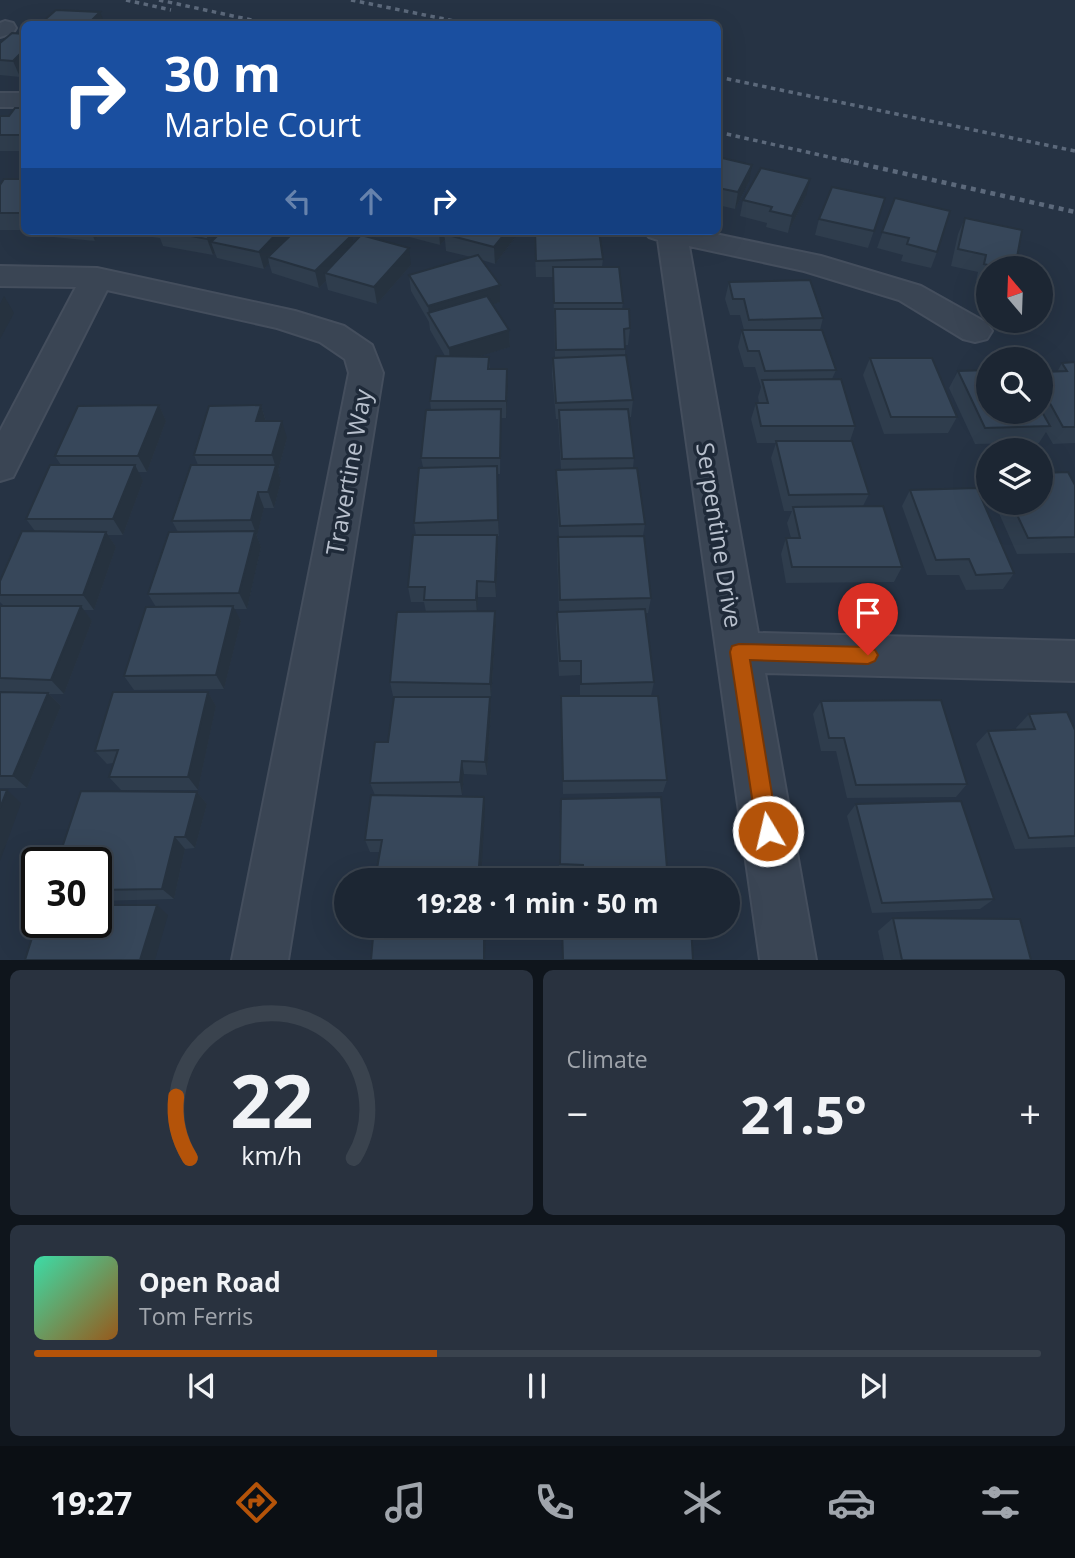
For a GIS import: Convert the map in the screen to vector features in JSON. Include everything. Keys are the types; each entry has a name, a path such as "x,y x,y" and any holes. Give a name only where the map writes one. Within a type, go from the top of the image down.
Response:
{"street":[{"path":"0,100 21,100"},
{"name":"Serpentine Drive","path":"666,235 739,652 788,960"},
{"path":"676,235 810,263 910,293 975,331"},
{"name":"Travertine Way","path":"0,276 97,278 284,318 332,334 360,353 366,373 260,960"},
{"path":"0,467 97,278"},
{"path":"739,652 1075,661"}],"building":[{"path":"56,10 100,12 91,21 43,21"},
{"path":"12,33 21,34 21,53 13,61 0,60 0,43"},
{"path":"15,108 21,108 21,135 0,135 0,116 9,116"},
{"path":"721,158 752,165 738,192 721,189"},
{"path":"761,168 810,179 792,216 770,211 772,207 743,200"},
{"path":"4,179 21,179 21,213 0,213 0,185"},
{"path":"832,187 885,198 874,231 819,219"},
{"path":"895,198 950,211 937,252 907,244 909,238 882,232"},
{"path":"965,218 1022,230 1017,256 986,256 958,249"},
{"path":"186,235 210,235 207,239"},
{"path":"218,235 275,235 259,252 211,242"},
{"path":"291,235 352,235 315,271 268,257"},
{"path":"361,235 409,248 374,287 325,273"},
{"path":"448,235 504,235 494,247"},
{"path":"535,235 600,235 603,259 536,261"},
{"path":"478,255 500,285 428,306 409,275"},
{"path":"553,267 619,267 623,303 554,303"},
{"path":"810,280 823,318 749,320 744,299 733,299 729,282"},
{"path":"487,296 509,330 449,348 428,313"},
{"path":"555,309 629,309 630,328 624,329 625,349 556,350"},
{"path":"742,330 822,330 836,370 765,371 759,351 748,351"},
{"path":"626,355 633,400 556,403 553,358"},
{"path":"436,356 489,357 488,369 507,369 506,401 430,401"},
{"path":"870,358 932,358 957,417 891,417"},
{"path":"1075,362 1075,427 1063,427 1053,409 1053,372 1067,371 1062,363"},
{"path":"976,370 976,409 958,371"},
{"path":"841,379 855,426 761,426 756,403 768,403 762,380"},
{"path":"159,405 138,456 55,456 78,406"},
{"path":"261,405 256,421 282,421 272,455 194,455 209,406"},
{"path":"501,409 500,458 421,458 426,410"},
{"path":"628,409 634,458 562,459 559,410"},
{"path":"983,424 1050,426 985,428"},
{"path":"776,441 852,441 869,494 789,495"},
{"path":"50,465 135,465 113,519 26,519"},
{"path":"191,465 276,465 268,492 258,492 251,520 172,521"},
{"path":"497,466 498,520 414,523 419,468"},
{"path":"637,468 645,524 560,526 556,470"},
{"path":"1068,472 1075,485 1075,537 1028,538 1017,515 1053,515 1053,473"},
{"path":"976,488 976,515 989,515 1014,573 976,575 969,559 936,560 910,490"},
{"path":"883,506 902,567 792,567 786,538 800,538 793,507"},
{"path":"22,531 106,532 83,595 0,595 0,581"},
{"path":"255,531 239,593 148,594 169,532"},
{"path":"413,535 497,535 495,582 477,581 476,600 424,600 425,587 408,587"},
{"path":"644,536 651,598 560,600 558,537"},
{"path":"0,606 81,606 51,680 0,678"},
{"path":"233,606 216,675 124,676 146,607"},
{"path":"645,609 654,682 581,684 581,661 560,661 557,612"},
{"path":"495,611 490,684 390,682 397,612"},
{"path":"0,692 48,693 13,776 0,776"},
{"path":"113,692 208,692 188,777 109,777 118,750 95,751"},
{"path":"561,696 658,696 667,780 563,781"},
{"path":"394,697 490,697 485,762 462,761 460,782 370,783 375,742 388,742"},
{"path":"941,700 967,784 856,785 844,738 829,738 821,701"},
{"path":"1067,712 1075,730 1075,836 1029,838 988,731 1035,729 1029,714"},
{"path":"0,790 7,790 0,808"},
{"path":"81,791 197,792 185,837 175,837 162,889 112,890 112,847 62,847"},
{"path":"371,795 484,797 479,868 377,868 382,840 365,840"},
{"path":"661,797 667,868 583,868 583,865 560,864 561,799"},
{"path":"961,801 994,899 882,903 856,804"},
{"path":"112,905 157,905 140,960 25,960 32,938 112,938"},
{"path":"893,918 1020,919 1031,960 902,960"},
{"path":"373,938 484,938 484,960 371,960"},
{"path":"562,938 692,938 693,960 563,960"}],"railway":[{"path":"126,0 171,10"},
{"path":"159,0 256,21"},
{"path":"351,0 454,21"},
{"path":"721,78 1075,151"},
{"path":"721,133 851,162"},
{"path":"844,160 1075,212"}],"route":[{"path":"768,831 739,652 868,655"}]}
